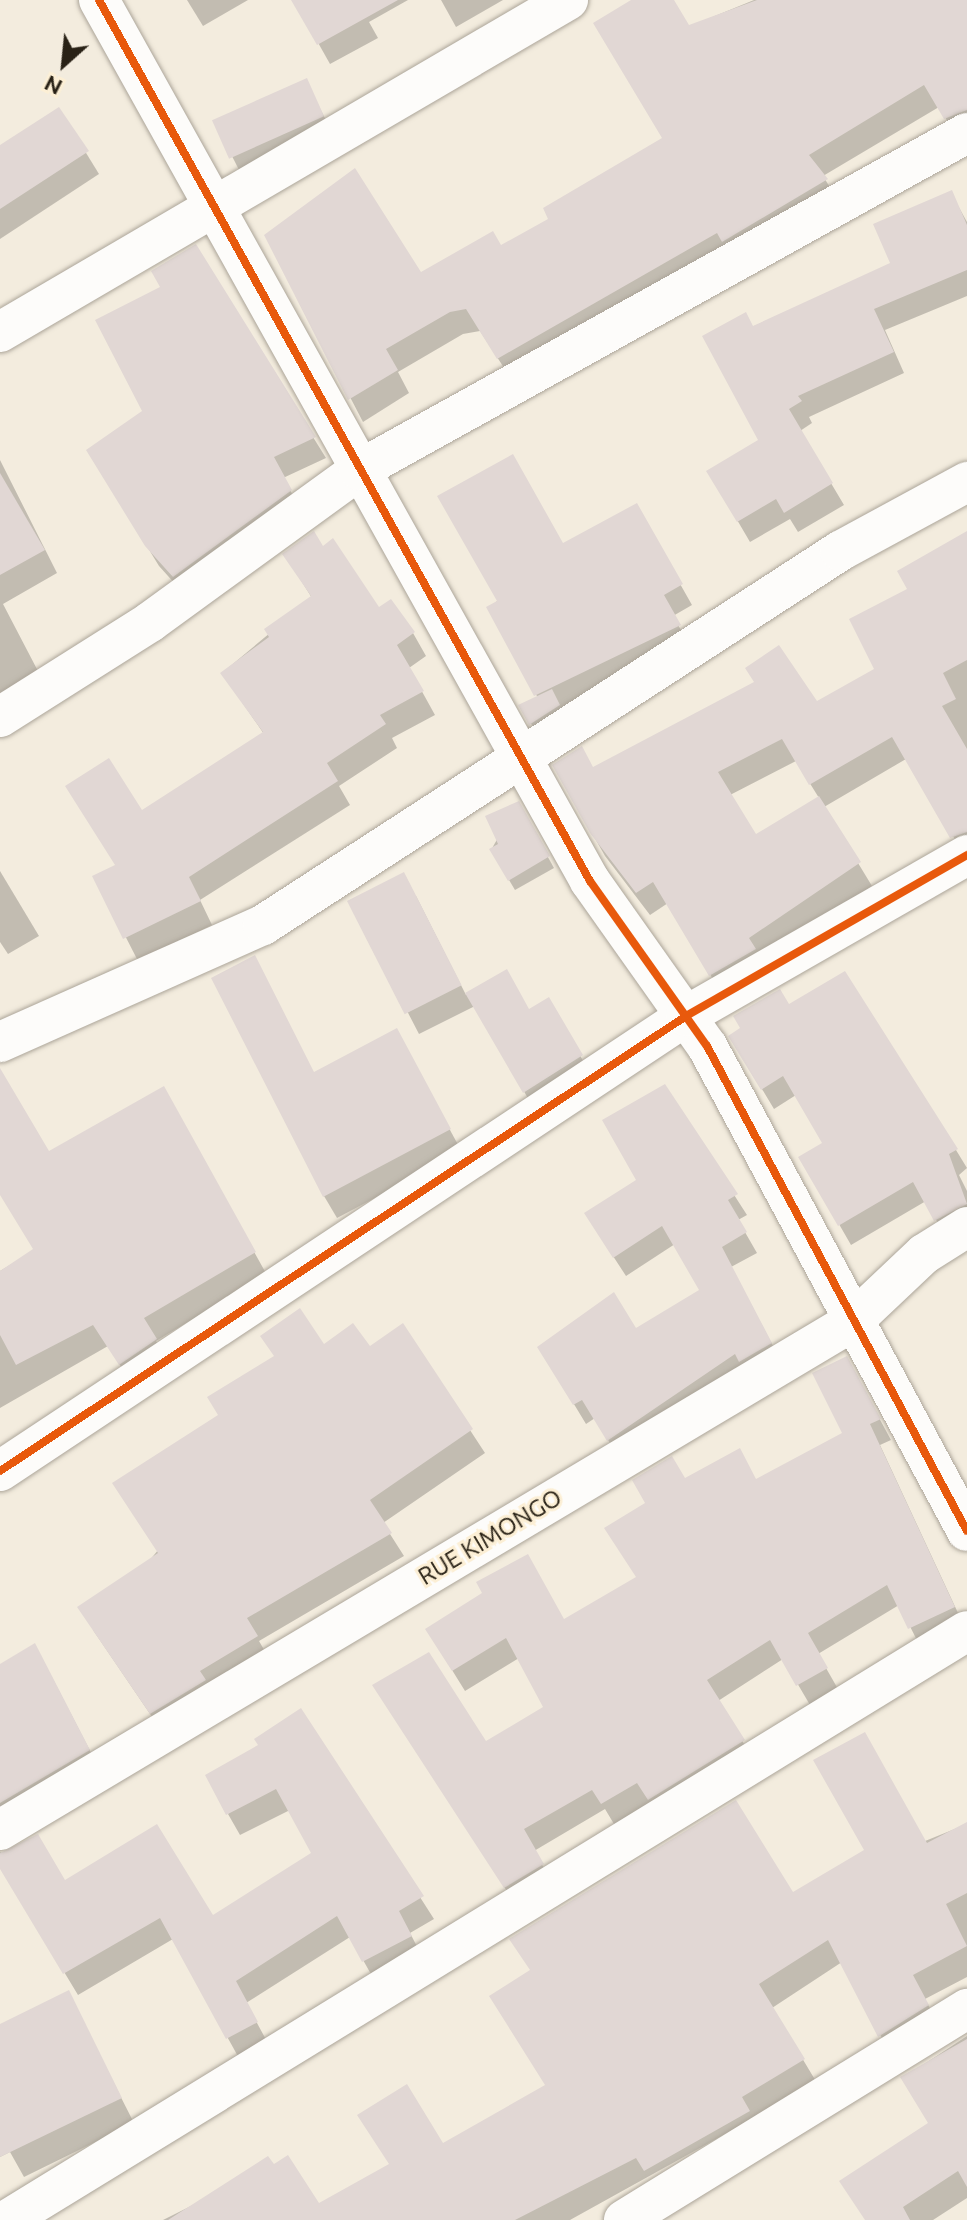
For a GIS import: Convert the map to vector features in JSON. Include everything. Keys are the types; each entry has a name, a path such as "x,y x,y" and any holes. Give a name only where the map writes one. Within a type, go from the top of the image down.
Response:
{"street":[{"path":"99,0 590,881 686,1016 967,1531"},
{"path":"0,332 568,0"},
{"path":"0,717 150,622 359,470 967,133"},
{"path":"0,1042 263,925 519,754 840,551 967,482"},
{"path":"0,1471 686,1016 967,855"},
{"name":"RUE KIMONGO","path":"0,1830 852,1322 924,1254 967,1227"},
{"path":"7,2220 967,1631"},
{"path":"624,2220 967,2009"}],"building":[{"path":"291,0 398,0 317,45"},
{"path":"631,0 674,0 689,25 757,0 967,0 967,110 944,119 924,85 809,155 828,179 722,242 717,233 497,359 466,309 450,312 386,349 398,370 348,400 264,235 355,168 421,272 493,231 501,245 548,219 543,208 662,138 593,23"},
{"path":"307,78 324,116 229,159 212,120"},
{"path":"59,107 89,151 0,209 0,145"},
{"path":"952,190 967,225 967,270 874,309 894,352 798,396 802,401 789,409 833,483 784,513 776,499 737,522 706,471 758,440 702,336 746,312 753,326 890,263 873,224"},
{"path":"196,244 316,437 274,457 292,490 173,577 145,546 86,450 142,411 95,320 160,287 151,271"},
{"path":"513,454 563,543 637,503 683,584 664,595 681,625 534,696 486,607 497,601 437,496"},
{"path":"0,473 45,550 0,575"},
{"path":"314,531 323,546 333,538 379,607 391,599 415,632 397,645 424,691 380,715 386,724 327,763 338,781 189,877 201,901 123,939 92,876 115,865 65,786 109,758 142,810 263,732 220,673 269,637 264,629 311,596 282,554"},
{"path":"967,531 967,660 943,673 956,699 942,706 967,749 967,832 950,838 892,737 809,785 782,739 718,772 756,834 819,796 861,862 749,938 756,949 709,976 653,882 636,893 590,833 552,765 582,746 593,767 754,682 745,668 779,645 817,701 874,669 849,619 907,589 897,571"},
{"path":"552,689 560,705 529,725 518,705"},
{"path":"519,801 550,856 508,881 489,849 498,844 485,816"},
{"path":"404,872 462,985 405,1014 347,901"},
{"path":"255,955 314,1072 397,1028 451,1129 323,1197 211,978"},
{"path":"507,969 529,1009 549,997 583,1055 523,1093 465,993"},
{"path":"845,971 958,1149 949,1154 967,1204 934,1221 913,1182 838,1226 798,1157 822,1143 783,1076 761,1090 728,1036 740,1028 733,1016 780,989 789,1004"},
{"path":"0,1068 49,1151 164,1086 256,1252 144,1318 157,1339 119,1365 93,1325 16,1365 0,1335 0,1271 33,1249 0,1195"},
{"path":"665,1084 738,1194 728,1200 747,1232 722,1247 772,1343 739,1362 735,1354 607,1441 582,1400 573,1405 537,1347 614,1292 636,1328 699,1290 662,1226 613,1258 584,1213 636,1180 602,1120"},
{"path":"300,1308 324,1344 353,1323 370,1346 403,1323 473,1429 370,1500 392,1533 247,1618 258,1636 200,1671 206,1680 150,1714 77,1607 158,1553 112,1483 218,1415 207,1397 274,1356 260,1336"},
{"path":"847,1356 881,1419 870,1424 955,1607 908,1629 887,1585 808,1633 828,1668 796,1686 770,1640 707,1680 745,1740 648,1800 637,1783 601,1804 592,1790 524,1829 544,1864 504,1888 372,1685 429,1652 486,1741 543,1707 506,1638 452,1671 425,1629 482,1593 476,1582 528,1554 564,1619 636,1577 604,1528 645,1503 632,1480 672,1456 685,1478 740,1448 756,1479 842,1433 812,1373"},
{"path":"35,1643 90,1750 0,1803 0,1664"},
{"path":"301,1708 424,1896 399,1911 412,1936 362,1962 337,1916 236,1981 258,2022 226,2039 160,1918 63,1974 0,1869 0,1853 38,1834 65,1880 157,1824 213,1915 311,1853 276,1789 226,1815 205,1775 258,1745 254,1739"},
{"path":"865,1732 927,1843 967,1822 967,1893 946,1904 967,1946 913,1975 929,2005 878,2037 828,1940 759,1984 805,2059 742,2097 750,2111 644,2171 636,2158 515,2220 168,2220 268,2156 274,2164 288,2155 319,2203 389,2164 357,2115 407,2084 443,2143 545,2085 489,1996 530,1970 509,1939 736,1800 793,1892 864,1850 813,1760"},
{"path":"69,1990 122,2098 0,2157 0,2024"},
{"path":"967,2039 967,2187 958,2171 903,2207 910,2220 865,2220 839,2181 928,2123 900,2077"}],"cycle path":[{"path":"99,0 590,881 707,1046 967,1531"},
{"path":"0,1471 686,1016 967,855"}]}
